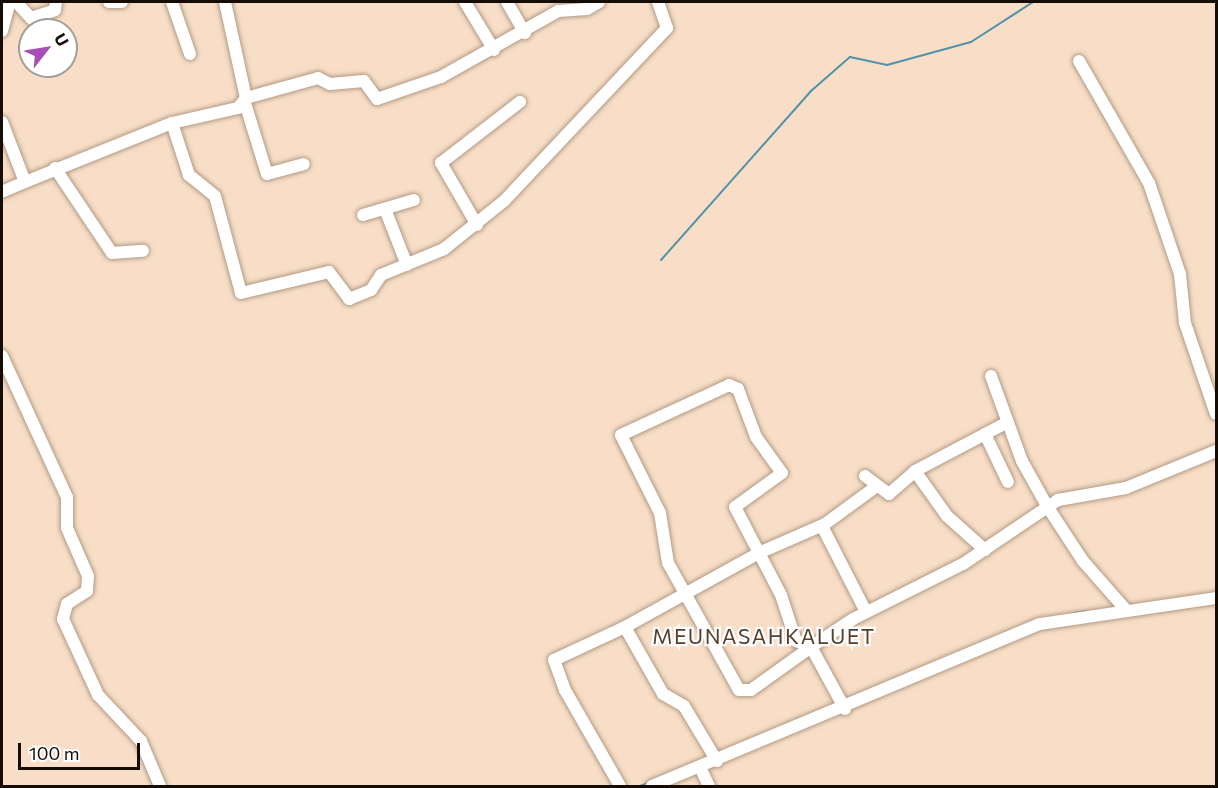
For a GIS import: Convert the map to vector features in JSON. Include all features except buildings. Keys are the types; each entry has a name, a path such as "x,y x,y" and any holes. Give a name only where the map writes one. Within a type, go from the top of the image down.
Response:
{"street":[{"path":"2,31 8,8 31,18 56,10 56,2"},
{"path":"110,2 122,2"},
{"path":"172,2 190,54"},
{"path":"225,2 246,101 267,174 304,164"},
{"path":"465,2 494,50"},
{"path":"507,2 525,33"},
{"path":"2,192 55,168 172,123 318,78 330,84 364,81 377,99 441,77 494,50 525,33 555,6 587,9 599,2"},
{"path":"172,123 189,175 215,196 241,293 329,272 349,299 407,265 444,249 477,225 667,28 658,2"},
{"path":"1079,61 1149,183 1180,274 1185,323 1213,383 1216,414"},
{"path":"477,225 441,163 520,102"},
{"path":"2,122 25,182"},
{"path":"55,168 112,253 143,251"},
{"path":"363,215 414,200"},
{"path":"385,209 407,265"},
{"path":"2,356 67,497 67,528 88,576 87,591 67,604 63,619 98,695 141,741 160,786"},
{"path":"991,376 1008,422 1047,506 1083,561 1125,610"},
{"path":"844,706 811,647 796,641 761,552 735,507 782,471 756,437 734,386 621,435 660,513 668,563 684,595 741,692 811,647 866,612 985,550 1047,506 1067,496 1126,488 1216,451"},
{"path":"865,476 889,494 915,471 1008,422"},
{"path":"985,434 1008,482"},
{"path":"915,471 947,516 985,550"},
{"path":"620,786 565,690 554,660 625,627 761,552 822,526 877,486"},
{"path":"822,526 866,612"},
{"path":"652,786 700,767 715,757 1040,624 1216,598"},
{"path":"625,627 663,694 684,706 715,757"},
{"path":"700,767 709,786"}],"waterway":[{"path":"661,260 811,91 850,57 887,65 971,42 1033,2"},
{"path":"1074,613 1086,611"},
{"path":"640,786 648,783"}],"district":[{"name":"MEUNASAHKALUET","path":"764,636"}]}
